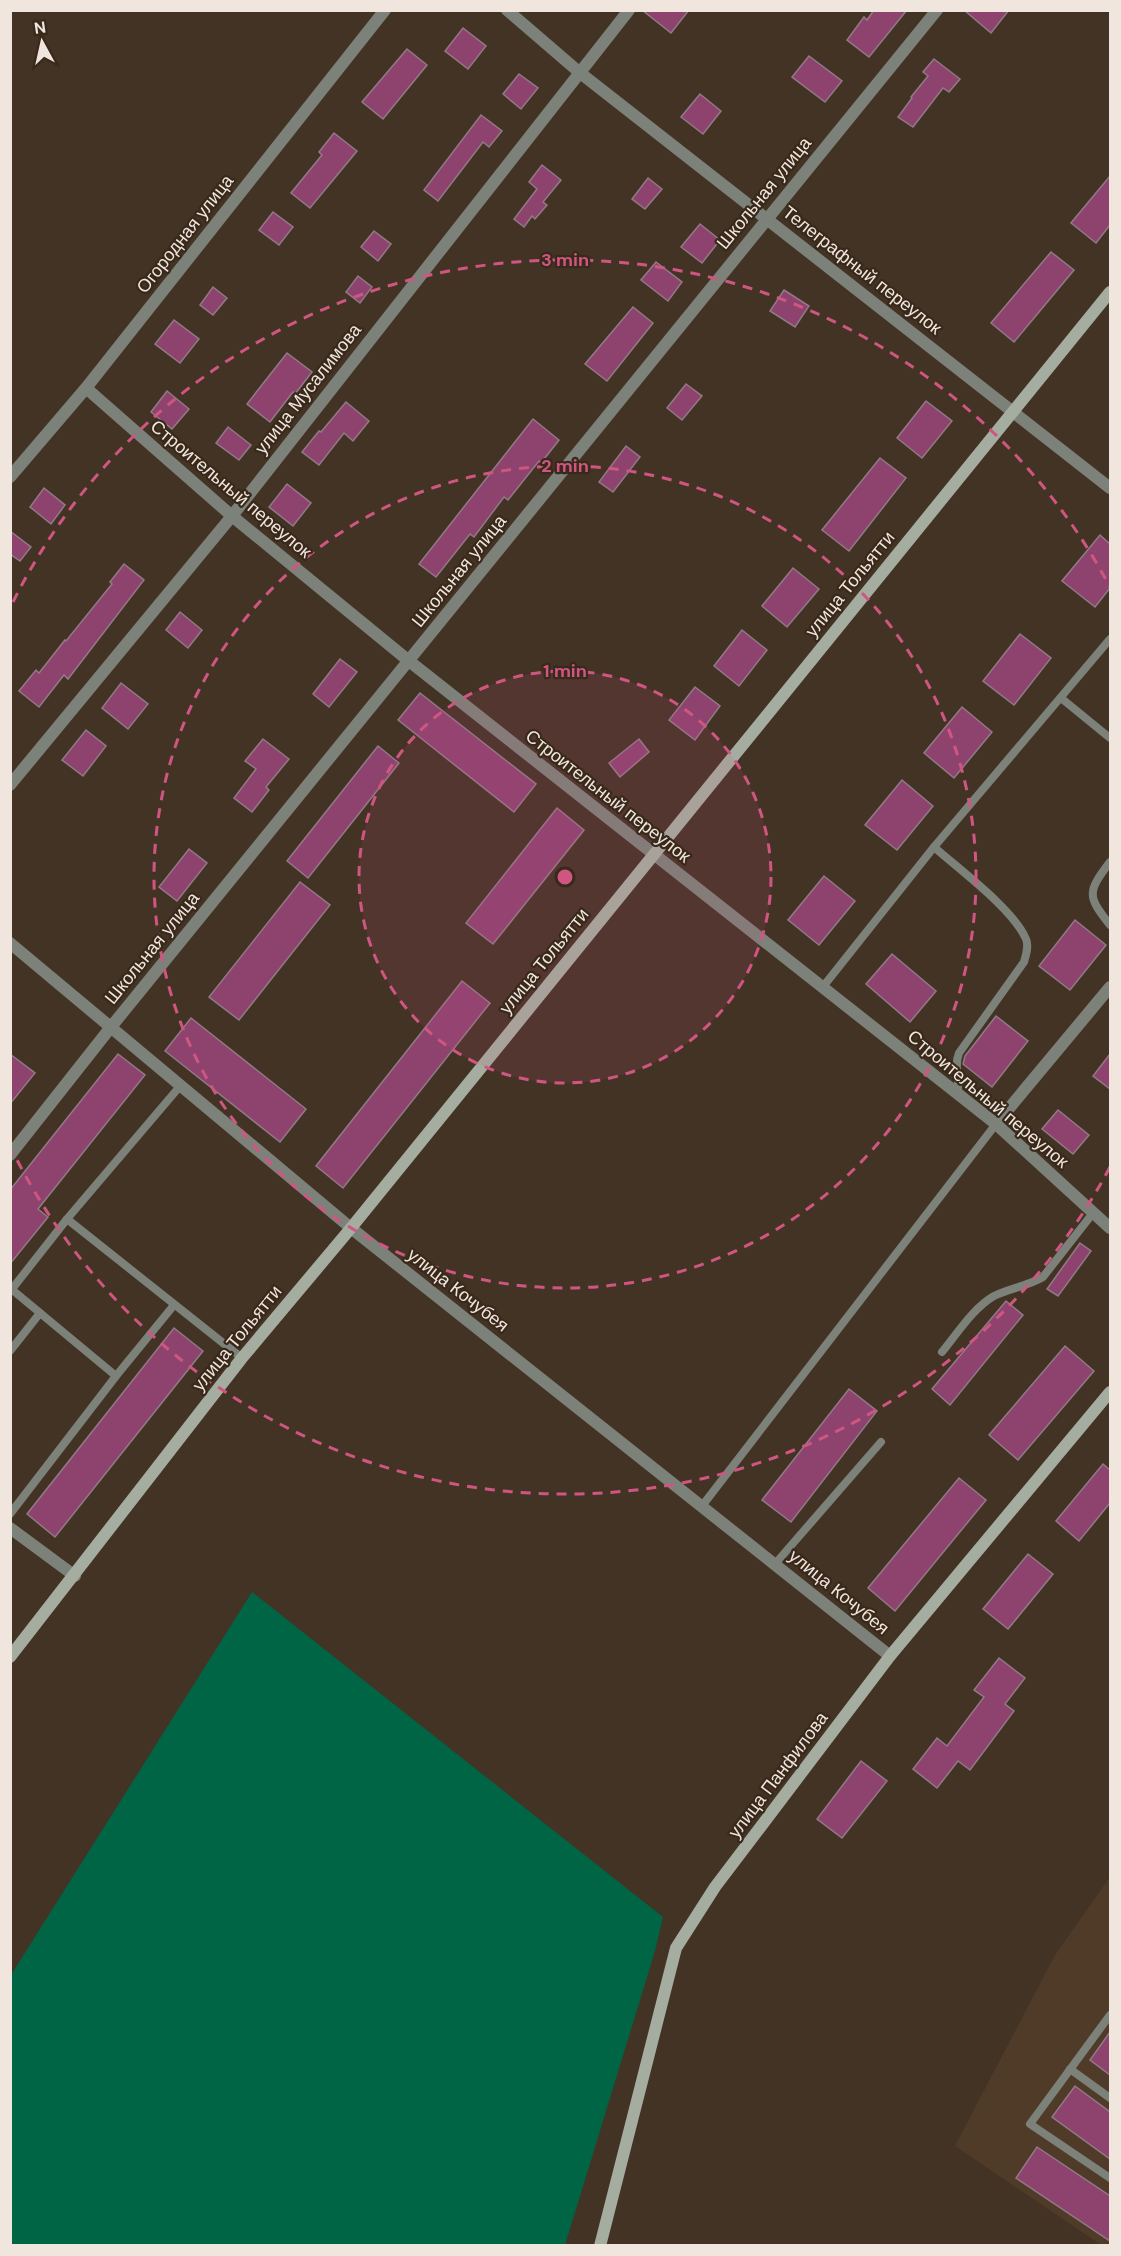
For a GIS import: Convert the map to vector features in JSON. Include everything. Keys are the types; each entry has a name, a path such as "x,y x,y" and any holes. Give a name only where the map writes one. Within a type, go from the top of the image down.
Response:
{"street":[{"name":"Огородная улица","path":"10,477 86,388 385,10"},
{"name":"Телеграфный переулок","path":"507,10 579,72 1110,489"},
{"name":"улица Мусалимова","path":"10,785 232,516 629,10"},
{"name":"Школьная улица","path":"10,1155 111,1027 937,10"},
{"name":"улица Тольятти","path":"10,1657 242,1358 351,1228 1110,292"},
{"name":"Строительный переулок","path":"86,388 232,516 409,661 996,1124 1110,1228"},
{"name":"улица Кочубея","path":"10,943 351,1228 890,1656"},
{"path":"996,1124 1110,987"},
{"name":"улица Панфилова","path":"600,2246 676,1948 715,1887 890,1656 1110,1392"},
{"path":"10,1528 75,1576"}],"lane":[{"path":"822,988 934,847 1060,698 1109,644"},
{"path":"1060,698 1110,738"},
{"path":"934,847 1011,916 1027,941 1024,962 958,1053 955,1067 959,1080 957,1094"},
{"path":"1110,862 1095,882 1092,896 1094,905 1110,925"},
{"path":"116,1376 11,1288 181,1085"},
{"path":"702,1506 996,1124"},
{"path":"942,1352 983,1304 995,1296 1032,1284 1043,1277 1093,1213"},
{"path":"67,1219 242,1358"},
{"path":"10,1514 174,1305"},
{"path":"10,1351 40,1313"},
{"path":"775,1564 881,1442"},
{"path":"1110,2015 1030,2124 1110,2178"},
{"path":"1070,2069 1110,2098"}],"shaded area":[{"path":"1110,1877 1110,2245 1101,2245 955,2146 1055,1955"}],"green space":[{"path":"252,1592 663,1917 655,1951 565,2245 11,2245 11,1975"}],"building":[{"path":"642,10 689,10 671,33"},
{"path":"874,10 907,10 869,57 847,40 864,17 867,20"},
{"path":"964,10 1009,10 991,33"},
{"path":"463,28 486,46 468,69 445,51"},
{"path":"407,49 427,65 383,119 362,102"},
{"path":"809,56 842,81 825,102 792,77"},
{"path":"934,59 960,79 949,92 943,88 913,127 898,117 928,76 923,72"},
{"path":"519,74 538,88 521,109 503,94"},
{"path":"700,94 721,111 703,134 681,117"},
{"path":"481,115 502,131 489,147 483,142 438,201 424,190"},
{"path":"334,133 357,151 310,208 291,193 322,155 319,152"},
{"path":"542,165 561,180 543,202 547,205 535,219 532,216 524,227 514,219 537,189 529,182"},
{"path":"1110,176 1110,225 1096,243 1071,223"},
{"path":"648,178 662,189 645,209 632,199"},
{"path":"273,212 293,227 279,245 259,230"},
{"path":"700,224 720,240 702,263 681,247"},
{"path":"374,231 391,244 378,261 361,247"},
{"path":"1051,252 1074,270 1014,342 991,323"},
{"path":"656,262 682,282 668,301 641,280"},
{"path":"358,276 372,287 360,303 346,292"},
{"path":"213,287 227,298 213,315 200,305"},
{"path":"784,290 809,306 795,327 770,311"},
{"path":"633,307 653,323 607,381 585,364"},
{"path":"174,320 199,339 180,363 155,344"},
{"path":"287,353 312,372 270,422 247,404"},
{"path":"686,384 702,396 682,420 667,408"},
{"path":"167,391 189,409 172,429 151,412"},
{"path":"926,401 952,421 922,458 897,438"},
{"path":"346,402 369,421 353,441 344,433 319,465 302,452"},
{"path":"533,419 559,440 508,500 504,497 474,537 470,534 436,577 419,564"},
{"path":"228,427 251,445 239,460 216,443"},
{"path":"626,446 640,457 613,492 599,482"},
{"path":"880,458 906,478 849,551 822,530"},
{"path":"287,484 311,503 293,526 269,507"},
{"path":"44,488 65,505 51,524 30,507"},
{"path":"10,531 31,547 20,561 10,554"},
{"path":"1100,535 1110,544 1110,588 1095,607 1062,581"},
{"path":"124,564 144,580 68,679 64,675 39,707 19,691 36,670 39,673 66,641 112,584 110,582"},
{"path":"793,568 819,589 787,627 762,606"},
{"path":"180,612 202,630 188,648 166,630"},
{"path":"742,630 767,650 739,686 714,666"},
{"path":"1020,634 1051,658 1014,705 983,681"},
{"path":"340,659 357,672 329,707 313,694"},
{"path":"121,683 148,704 128,729 102,708"},
{"path":"695,687 720,706 695,740 669,720"},
{"path":"420,693 536,784 514,812 398,720"},
{"path":"962,707 992,732 954,778 924,753"},
{"path":"86,730 106,746 83,776 62,760"},
{"path":"263,739 289,759 266,787 269,790 252,812 234,798 256,769 245,761"},
{"path":"639,739 649,752 620,777 609,763"},
{"path":"378,746 399,763 308,878 287,861"},
{"path":"902,780 933,806 897,850 865,825"},
{"path":"557,808 584,830 493,944 466,923"},
{"path":"189,849 207,863 177,901 159,887"},
{"path":"824,876 855,901 819,945 788,920"},
{"path":"300,882 330,905 239,1020 209,997"},
{"path":"1075,920 1106,945 1070,990 1039,966"},
{"path":"892,954 936,991 910,1022 866,984"},
{"path":"462,981 490,1003 343,1188 316,1166"},
{"path":"996,1016 1028,1041 992,1087 963,1064 965,1056"},
{"path":"191,1018 306,1109 280,1142 165,1051"},
{"path":"10,1054 35,1073 10,1104"},
{"path":"118,1054 145,1075 38,1209 48,1217 10,1264 10,1190"},
{"path":"1110,1054 1110,1089 1093,1076"},
{"path":"1058,1110 1089,1135 1073,1154 1042,1129"},
{"path":"1080,1243 1091,1251 1058,1296 1047,1289"},
{"path":"1006,1301 1023,1315 950,1405 932,1389"},
{"path":"174,1328 203,1351 55,1537 27,1514"},
{"path":"1065,1346 1094,1371 1018,1460 989,1435"},
{"path":"849,1389 877,1411 791,1522 762,1500"},
{"path":"1103,1464 1110,1470 1110,1503 1079,1541 1056,1521"},
{"path":"959,1478 986,1500 895,1611 868,1588"},
{"path":"1028,1554 1053,1574 1008,1629 983,1609"},
{"path":"999,1658 1025,1678 1005,1704 1014,1711 970,1770 958,1761 937,1788 913,1769 937,1738 947,1746 984,1697 974,1690"},
{"path":"861,1761 887,1781 842,1838 817,1819"},
{"path":"1110,2032 1110,2075 1090,2060"},
{"path":"1075,2086 1110,2112 1110,2159 1052,2117"},
{"path":"1037,2147 1110,2196 1110,2241 1016,2178"}]}
